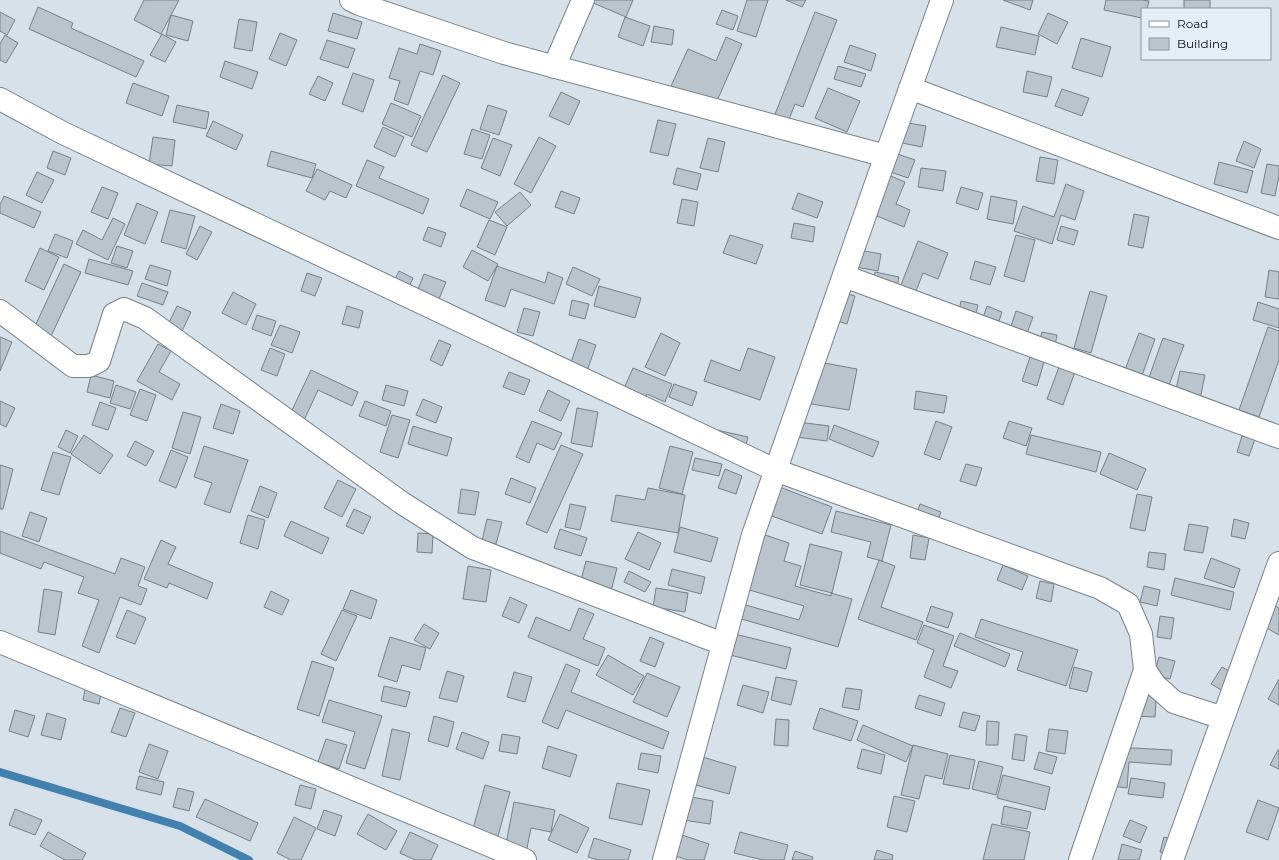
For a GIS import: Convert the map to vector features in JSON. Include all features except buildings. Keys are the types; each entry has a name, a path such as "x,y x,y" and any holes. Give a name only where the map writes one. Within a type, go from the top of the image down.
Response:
{"street":[{"path":"351,0 504,53 886,156"},
{"path":"554,67 583,0"},
{"path":"664,860 753,535 942,0"},
{"path":"910,88 1279,228"},
{"path":"0,100 63,133 775,470 1100,588 1128,604 1141,634 1145,670 1080,860"},
{"path":"844,276 1279,438"},
{"path":"0,311 73,366 88,366 99,361 114,314 124,309 144,318 402,503 473,548 723,644"},
{"path":"1172,860 1279,563"},
{"path":"0,642 525,860"},
{"path":"1145,670 1155,685 1174,702 1223,718"}],"waterway":[{"path":"0,772 180,826 249,860"}]}
